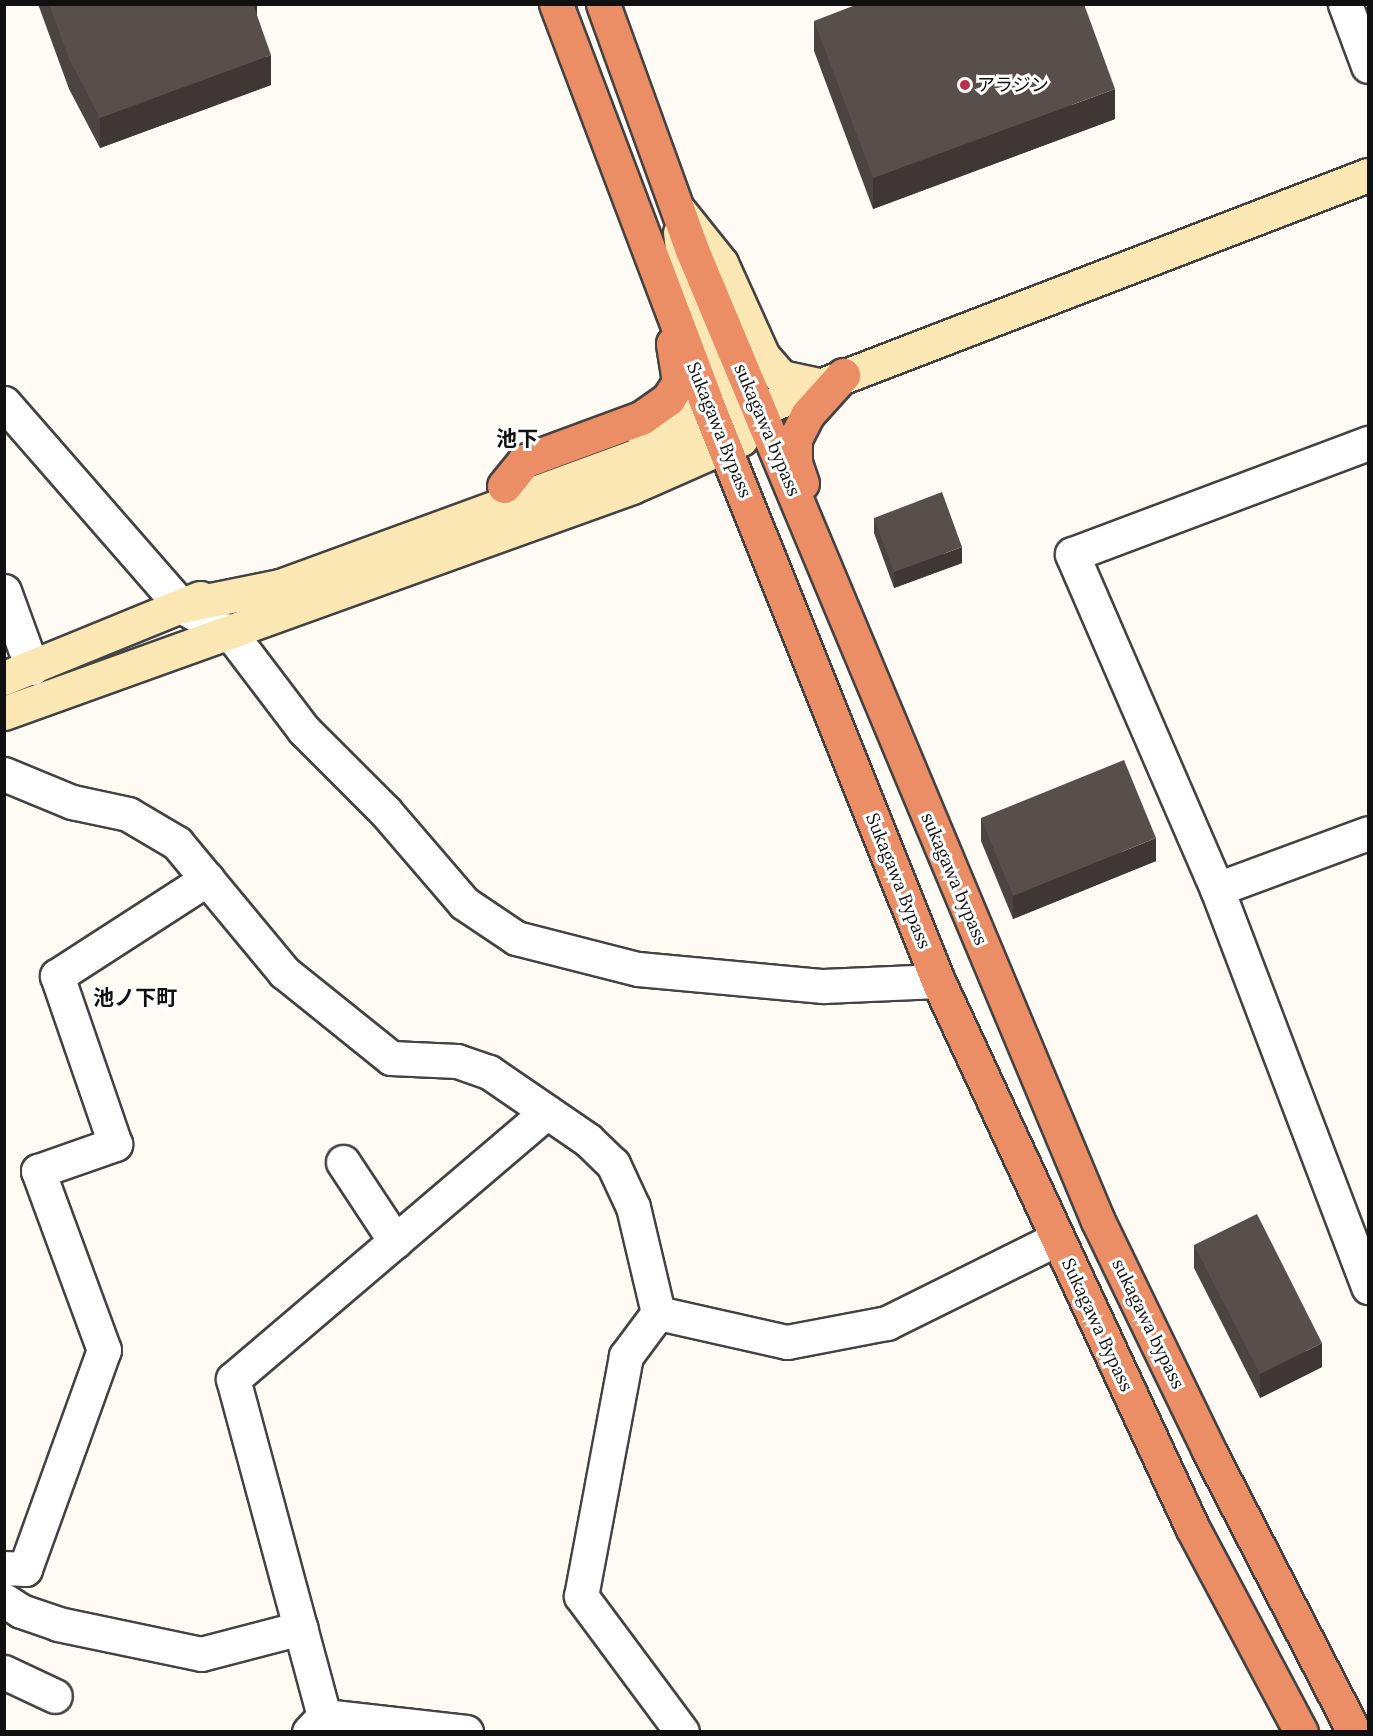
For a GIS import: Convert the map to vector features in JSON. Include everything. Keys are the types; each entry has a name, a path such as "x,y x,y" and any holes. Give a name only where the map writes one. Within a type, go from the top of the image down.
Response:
{"highway":[{"name":"Sukagawa Bypass","path":"556,4 640,219 732,418 782,588 938,981 1056,1239 1192,1527 1301,1731"},
{"name":"sukagawa bypass","path":"603,4 676,207 732,418 835,594 1098,1221 1208,1449 1354,1731"},
{"path":"504,486 524,461 641,418 668,399 679,382 678,360 640,219"},
{"path":"831,380 807,415 795,439 795,463 835,594"}],"street":[{"path":"1345,4 1368,66"},
{"path":"181,606 280,586 732,418 1368,175"},
{"path":"676,207 721,263 763,356 781,377 831,380"},
{"path":"4,403 181,606 231,633 304,730 385,811 464,903 516,938 638,969 823,986 938,981"},
{"path":"4,591 18,673 305,556 504,486 732,418"},
{"path":"632,487 732,418"},
{"path":"1368,443 1072,554 1217,889 1361,1251 1368,1287"},
{"path":"4,713 632,487 702,467 721,472 748,530 782,588"},
{"path":"4,774 72,802 128,814 177,843 284,972 392,1058 457,1061 489,1072 588,1140 613,1164 633,1207 658,1313 626,1356 580,1596 682,1731"},
{"path":"1217,889 1368,833"},
{"path":"4,1568 25,1569 104,1350 38,1171 115,1144 57,976 207,879"},
{"path":"473,1731 317,1724 301,1628 233,1379 547,1112"},
{"path":"343,1162 395,1241"},
{"path":"658,1313 787,1342 887,1323 1056,1239"},
{"path":"4,1600 21,1611 58,1624 201,1654 301,1628"},
{"path":"4,1672 55,1696"}],"building":[{"path":"49,4 253,4 271,55 100,118 69,59"},
{"name":"アラジン","path":"858,4 1084,4 1115,89 873,178 814,21"},
{"path":"942,492 962,547 894,572 874,518"},
{"path":"1124,760 1156,838 1013,896 981,818"},
{"path":"1257,1214 1322,1343 1260,1374 1194,1245"}],"place":[{"name":"アラジン","path":"965,85"}],"district":[{"name":"池下","path":"517,439"},
{"name":"池ノ下町","path":"135,998"}]}
